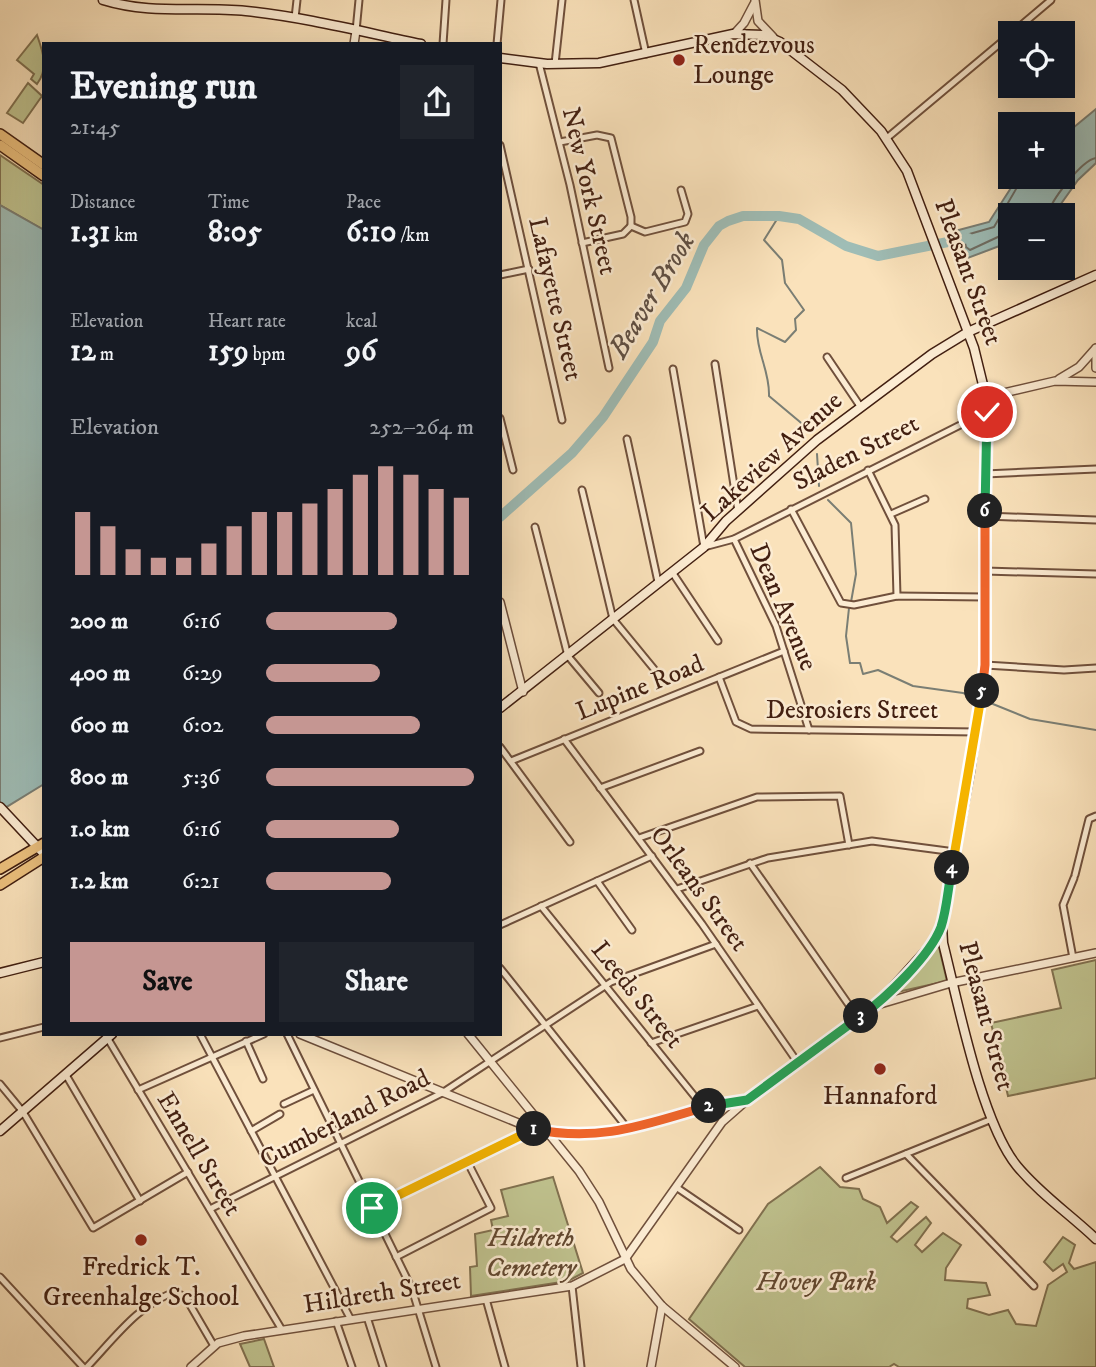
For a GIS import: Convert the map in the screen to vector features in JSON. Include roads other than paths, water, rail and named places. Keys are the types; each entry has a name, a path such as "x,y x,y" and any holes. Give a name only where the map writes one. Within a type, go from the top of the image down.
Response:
{"main road":[{"path":"103,0 150,9 243,10 412,42"},
{"name":"Pleasant Street","path":"502,58 555,64 599,63 734,34 755,34 776,40 827,76 887,138 915,189 982,373 987,412 985,665 942,925 953,983 1000,1141 1017,1166 1092,1231 1096,1240"},
{"path":"0,134 42,163"},
{"path":"0,145 42,175"},
{"name":"Lakeview Avenue","path":"502,707 705,547 738,511 860,406 968,332 1096,275"},
{"path":"0,807 42,850"},
{"path":"0,869 42,850"},
{"path":"0,885 42,850"},
{"path":"877,1005 933,943 942,925"},
{"path":"0,973 42,962"},
{"path":"0,1131 108,1036"}],"street":[{"path":"221,11 222,0"},
{"path":"295,19 296,0"},
{"path":"354,42 359,0"},
{"path":"443,42 446,0"},
{"path":"497,42 501,0"},
{"path":"555,64 562,0"},
{"path":"634,0 646,54"},
{"path":"734,34 744,23 755,0"},
{"path":"755,0 758,21 776,40"},
{"path":"1026,21 1051,0"},
{"path":"887,138 998,45"},
{"name":"New York Street","path":"539,63 609,368"},
{"path":"559,142 597,135 609,137 614,143 631,226"},
{"name":"Lafayette Street","path":"502,153 562,420"},
{"path":"631,226 645,232 685,222 688,214 681,190"},
{"path":"582,243 624,234 631,226"},
{"path":"502,275 529,268"},
{"path":"1055,381 1079,368 1096,348"},
{"path":"1096,348 1096,368"},
{"path":"827,357 860,406"},
{"path":"715,364 738,511"},
{"path":"673,369 705,547"},
{"path":"986,397 1055,381 1096,382"},
{"name":"Sladen Street","path":"705,547 734,539 987,412"},
{"path":"502,426 513,470"},
{"path":"627,439 658,582"},
{"path":"868,470 891,514 896,531 897,596"},
{"path":"985,474 1096,470"},
{"path":"582,490 613,619 654,669"},
{"path":"891,514 925,499"},
{"path":"791,509 841,603 850,605 897,596 985,597"},
{"path":"985,516 1096,520"},
{"path":"535,527 568,656 598,692"},
{"name":"Dean Avenue","path":"734,539 772,618 809,730"},
{"path":"985,571 1096,574"},
{"path":"672,572 718,641"},
{"path":"502,611 523,692"},
{"name":"Lupine Road","path":"511,761 784,651"},
{"path":"985,665 1064,670 1096,668"},
{"name":"Desrosiers Street","path":"719,677 740,725 763,730 976,732"},
{"name":"Orleans Street","path":"564,739 677,889 798,1063"},
{"path":"502,750 570,842"},
{"path":"600,788 700,751"},
{"path":"639,838 757,797 840,796 849,845"},
{"path":"1073,958 1063,905 1074,876 1089,819 1096,816"},
{"path":"677,889 750,863 882,840 954,852"},
{"path":"502,924 652,856"},
{"path":"750,863 858,1018"},
{"path":"597,881 632,930"},
{"name":"Leeds Street","path":"541,906 704,1108"},
{"name":"Cumberland Road","path":"210,1209 443,1093 606,986 716,944"},
{"name":"Hildreth Street","path":"191,1367 214,1346 282,1330 419,1307 572,1286 625,1259 722,1122 747,1100 877,1005 953,983 1096,953"},
{"path":"502,971 628,1129"},
{"path":"651,1043 758,1006"},
{"path":"0,1038 42,1028"},
{"name":"Ennell Street","path":"108,1036 282,1330"},
{"path":"201,1036 351,1318"},
{"path":"138,1090 259,1036"},
{"path":"288,1036 419,1307 436,1367"},
{"path":"305,1036 533,1129 546,1131 586,1136 628,1129 704,1108 747,1100"},
{"path":"470,1036 579,1171 599,1202 625,1259 662,1306 734,1367"},
{"path":"246,1041 263,1079"},
{"path":"66,1075 140,1201"},
{"path":"0,1084 23,1112 93,1228 188,1172"},
{"path":"284,1104 314,1090"},
{"path":"251,1131 280,1114"},
{"path":"846,1178 992,1119"},
{"path":"372,1208 533,1129"},
{"path":"906,1154 1034,1286"},
{"path":"396,1257 491,1209 467,1161"},
{"path":"676,1187 739,1230"},
{"path":"0,1277 85,1367 134,1320 165,1296 177,1292 186,1298 214,1346"},
{"path":"572,1286 581,1367"},
{"path":"486,1299 505,1367"},
{"path":"651,1367 662,1306"},
{"path":"367,1316 383,1367"},
{"path":"337,1321 352,1367"}],"water":[{"path":"1096,109 1096,163 1075,184 1075,126"},
{"path":"1010,189 1072,189 1062,203 1001,203"},
{"path":"0,205 42,229 42,785 0,811"},
{"path":"998,208 998,247 965,259 963,253 960,254 955,231 989,222"}],"waterway":[{"name":"Beaver Brook","path":"502,515 572,453 603,417 653,342 660,321 686,288 704,245 719,226 743,216 799,219 846,246 878,256 968,238"},
{"path":"779,216 764,240 782,260 785,283 804,310 795,319 796,330 785,342 757,328 757,337 769,396 812,432"},
{"path":"817,454 819,486"},
{"path":"828,500 851,523 856,574 851,602"},
{"path":"849,608 846,636 850,663 860,663 863,674 878,670 913,686 963,693 978,698"},
{"path":"983,700 1030,719 1096,730"}],"place":[{"name":"Rendezvous Lounge","path":"679,60"},
{"name":"Hannaford","path":"880,1069"},
{"name":"Fredrick T. Greenhalge School","path":"141,1240"}],"park label":[{"name":"Hildreth Cemetery","path":"531,1253"},
{"name":"Hovey Park","path":"816,1282"}]}
